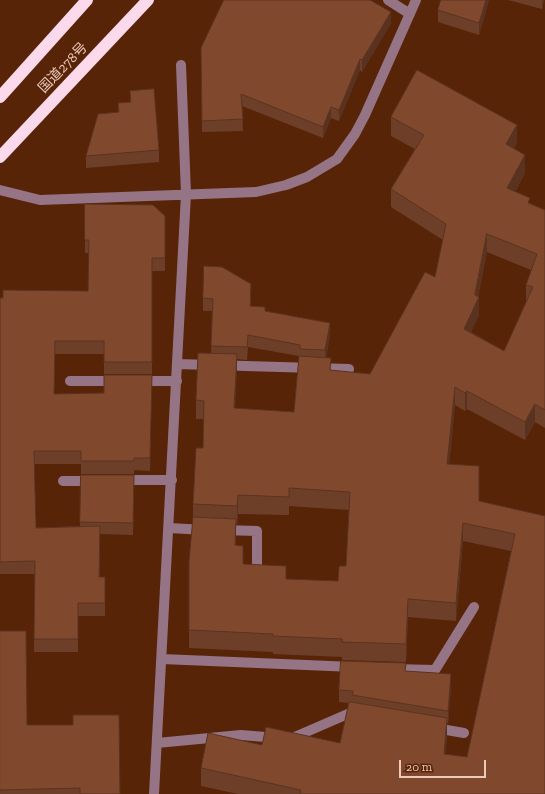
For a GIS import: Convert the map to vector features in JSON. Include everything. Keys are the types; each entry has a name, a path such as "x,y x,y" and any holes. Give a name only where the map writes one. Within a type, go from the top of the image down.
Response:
{"highway":[{"name":"国道278号","path":"0,97 87,0"},
{"name":"国道278号","path":"0,157 148,0"}],"street":[{"path":"388,0 410,14"},
{"path":"0,190 40,200 186,194 264,190 286,185 307,177 337,159 355,134 365,115 416,0"},
{"path":"154,794 172,480 186,194 181,65"},
{"path":"177,364 349,369"},
{"path":"70,381 177,381"},
{"path":"63,481 172,480"},
{"path":"169,528 257,532 257,566"},
{"path":"380,668 435,670 474,607"},
{"path":"162,659 365,667"},
{"path":"157,743 241,735 290,739 350,713 373,717"},
{"path":"426,726 464,733"}],"building":[{"path":"224,0 370,0 391,12 362,60 360,59 339,110 331,107 323,127 241,94 243,119 202,121 201,48"},
{"path":"441,0 486,0 479,23 438,10"},
{"path":"417,70 517,125 506,144 525,155 507,188 530,198 528,203 545,210 545,410 535,404 525,422 467,391 465,393 455,387 447,464 479,466 479,501 545,516 545,794 300,794 301,790 201,768 208,733 262,745 266,727 340,743 349,702 447,718 444,754 467,757 515,534 463,523 456,603 408,599 406,644 342,642 342,639 189,630 189,562 193,517 236,519 235,545 243,546 243,564 286,566 286,579 338,581 339,566 346,566 350,492 289,488 289,497 238,495 237,506 193,504 196,448 203,448 204,401 196,400 198,353 237,354 234,408 294,412 299,356 331,358 330,370 370,374 425,272 435,277 446,224 391,189 424,135 391,117","holes":["487,234 537,254 526,285 533,287 504,351 464,329 479,297 475,295"]},
{"path":"154,89 159,150 86,156 98,114 119,112 118,103 131,102 130,91"},
{"path":"85,204 153,205 165,216 165,258 152,258 152,362 104,362 104,341 55,341 54,394 104,393 104,375 152,375 150,458 134,458 134,461 81,461 81,451 34,451 36,528 100,526 99,577 105,577 105,603 78,603 78,639 34,639 35,561 0,562 0,298 3,298 3,290 88,291 89,240 85,240"},
{"path":"204,266 222,267 251,284 250,306 265,307 265,311 330,323 325,350 300,349 300,345 248,335 247,347 211,346 213,299 203,298"},
{"path":"81,475 134,475 133,523 80,522"},
{"path":"0,631 26,631 27,725 73,725 73,715 119,715 120,794 80,794 80,788 0,790"},
{"path":"341,661 406,663 405,671 451,674 448,711 352,695 353,691 339,690"}]}
